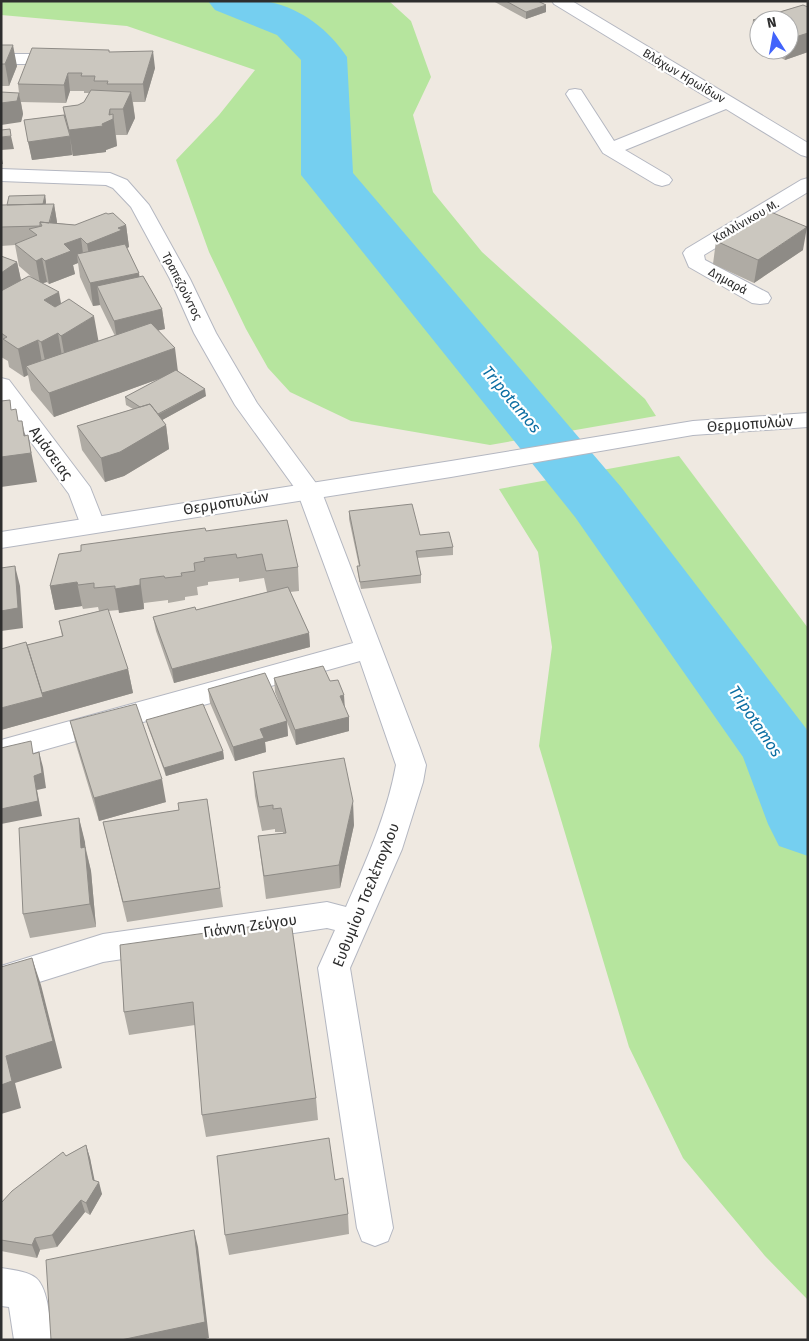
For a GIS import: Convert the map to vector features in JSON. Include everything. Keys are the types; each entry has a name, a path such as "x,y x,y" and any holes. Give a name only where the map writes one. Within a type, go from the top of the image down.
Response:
{"street":[{"name":"Βλάχων Ηρωίδων","path":"564,2 808,151"},
{"path":"1,59 74,59"},
{"path":"576,94 610,149 662,180"},
{"path":"610,149 727,102"},
{"name":"Τραπεζούντος","path":"1,175 102,177 120,184 139,205 180,279 205,333 247,405 309,490"},
{"name":"Καλλίνικου Μ.","path":"696,263 693,254 701,247 808,184"},
{"name":"Δημαρά","path":"696,263 760,298"},
{"name":"Αμάσειας","path":"1,385 81,493 92,525"},
{"name":"Θερμοπυλών","path":"1,540 693,428 808,420"},
{"name":"Ευθυμίου Τσελέπογλου","path":"309,490 411,765 408,782 387,849 334,968 375,1228"},
{"path":"1,751 368,649"},
{"name":"Γιάννη Ζεύγου","path":"1,980 103,948 327,915 354,922"},
{"path":"1,1287 22,1291 27,1297 33,1340"}],"green space":[{"path":"1,1 389,1 411,21 431,77 413,115 433,192 482,252 645,399 656,416 490,445 351,421 290,392 268,368 246,329 209,252 176,160 219,115 255,70 127,26 1,15"},
{"path":"679,456 808,628 808,1300 765,1256 683,1158 629,1047 539,746 552,647 538,552 499,489"}],"building":[{"path":"506,1 538,1 546,5 526,12"},
{"path":"803,5 808,7 808,33 799,36 799,10 786,10"},
{"path":"1,45 13,45 5,64 1,64"},
{"path":"32,48 109,50 109,52 153,51 143,84 107,84 108,81 94,81 95,76 81,76 82,73 68,73 64,85 18,84"},
{"path":"91,90 131,92 123,109 110,109 109,115 113,114 113,119 102,124 103,126 69,130 63,107 78,105 84,102"},
{"path":"1,92 19,93 17,101 1,103"},
{"path":"64,115 70,136 28,142 24,120"},
{"path":"10,129 11,136 1,137 1,130"},
{"path":"45,195 43,204 7,205 9,196"},
{"path":"54,204 49,223 40,222 40,226 1,227 1,205"},
{"path":"766,210 807,227 758,260 716,241"},
{"path":"106,213 113,213 126,225 118,228 122,230 87,244 81,238 64,244 71,251 45,261 42,258 36,261 15,244 37,235 29,229 42,226 40,222 75,225"},
{"path":"125,244 139,273 90,283 77,254"},
{"path":"1,256 17,262 1,273"},
{"path":"29,276 59,292 44,300 55,307 69,299 94,316 61,336 58,333 41,342 38,340 18,349 3,339 7,337 1,333 1,291"},
{"path":"143,276 162,309 114,321 97,286"},
{"path":"151,323 175,348 49,393 26,366"},
{"path":"176,370 205,389 158,414 150,404 140,407 125,397"},
{"path":"10,400 11,410 16,409 18,421 22,421 24,436 28,435 31,453 1,457 1,401"},
{"path":"150,404 166,425 120,452 101,458 77,426"},
{"path":"412,504 420,535 449,532 453,547 416,551 421,575 360,582 357,566 360,566 349,511"},
{"path":"287,520 298,567 266,571 262,554 237,558 236,554 204,558 205,561 194,563 195,571 181,573 182,576 140,579 140,585 115,589 115,586 94,588 94,583 78,585 77,582 50,586 59,554 81,551 81,545 205,528 206,531"},
{"path":"15,566 18,608 1,611 1,568"},
{"path":"288,587 309,633 172,669 153,617 195,607 196,610"},
{"path":"108,609 128,669 42,693 27,645 63,636 59,621"},
{"path":"26,642 43,697 1,708 1,649"},
{"path":"323,666 330,681 338,680 344,695 340,696 349,717 295,730 274,678"},
{"path":"265,673 287,721 260,729 264,738 233,747 208,689"},
{"path":"136,704 162,779 94,798 70,721"},
{"path":"203,704 223,751 164,768 146,720"},
{"path":"31,741 33,754 39,752 42,773 34,776 38,801 1,809 1,748"},
{"path":"344,758 353,801 339,865 264,876 258,836 286,833 281,808 273,809 273,805 259,807 253,772"},
{"path":"207,799 220,888 123,902 103,822 179,810 178,803"},
{"path":"79,818 81,848 85,847 90,904 23,914 19,828"},
{"path":"291,921 316,1098 202,1115 193,1002 124,1012 120,945"},
{"path":"32,958 53,1041 6,1056 12,1081 1,1085 1,967"},
{"path":"329,1138 335,1180 343,1178 348,1214 225,1235 217,1156"},
{"path":"86,1145 93,1180 99,1182 86,1203 81,1200 52,1235 35,1238 32,1245 1,1240 1,1203 12,1191 63,1152 66,1156"},
{"path":"194,1230 205,1322 121,1340 51,1340 46,1260"}],"waterway":[{"name":"Tripotamos","path":"230,1 293,26 324,57 327,175 598,502 778,748 808,824"}]}
